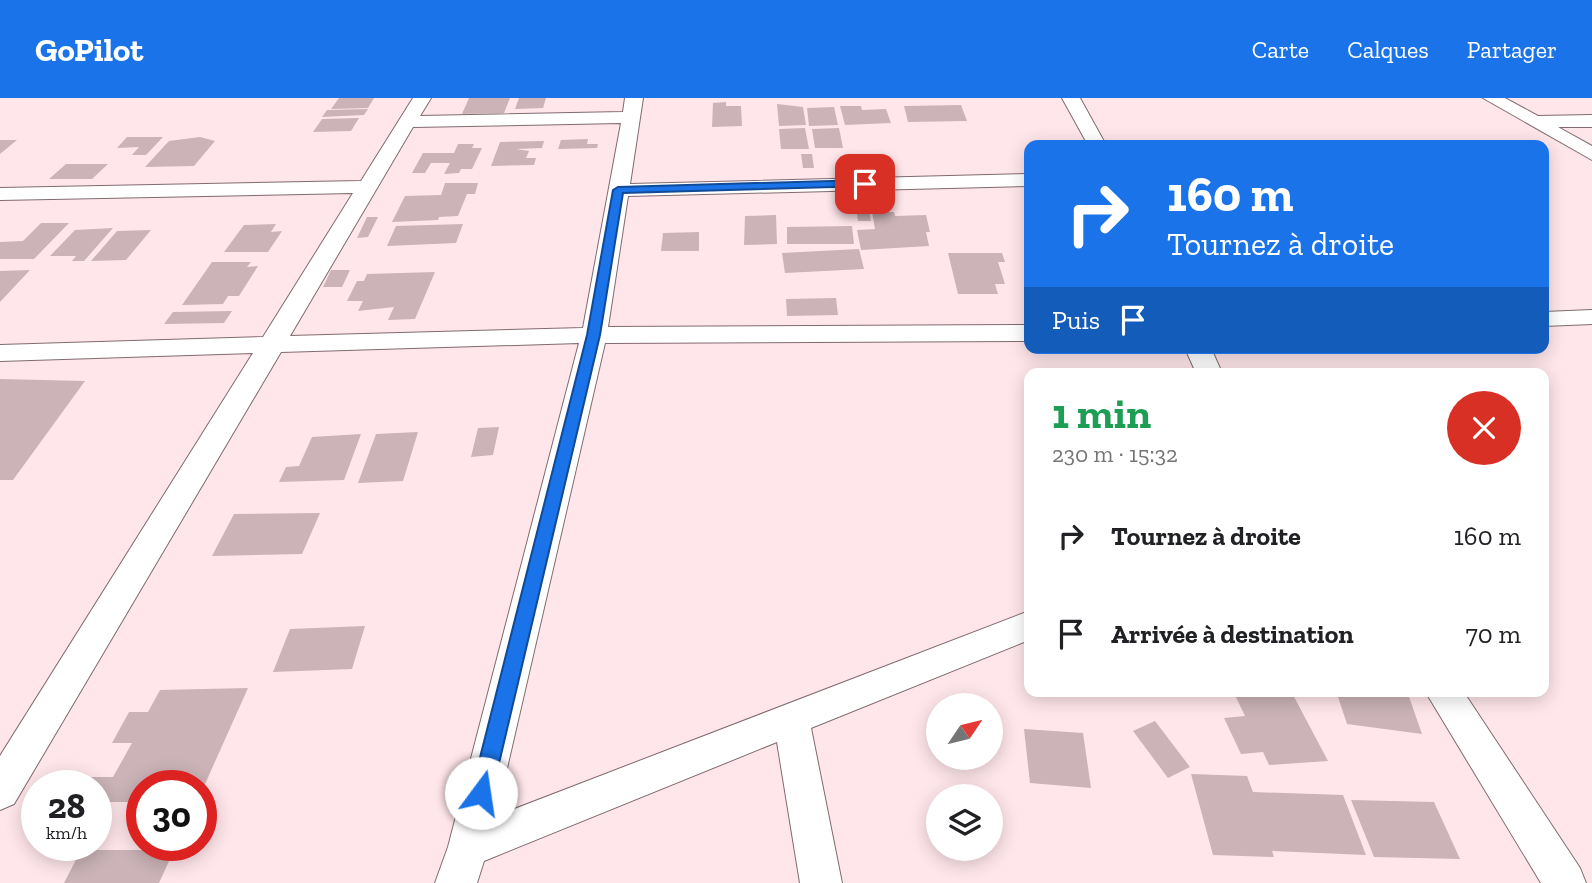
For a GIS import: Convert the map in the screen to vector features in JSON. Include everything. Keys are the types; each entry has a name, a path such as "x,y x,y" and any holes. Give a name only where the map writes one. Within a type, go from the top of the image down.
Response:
{"street":[{"path":"0,791 422,98"},
{"path":"1071,98 1094,140"},
{"path":"1492,98 1592,153"},
{"path":"407,122 633,107 594,335 468,847 456,883"},
{"path":"1533,122 1592,121"},
{"path":"618,190 1024,180"},
{"path":"0,194 368,187"},
{"path":"1549,319 1592,317"},
{"path":"0,353 594,335 1024,333"},
{"path":"468,847 1024,627"},
{"path":"1447,697 1565,883"},
{"path":"791,719 821,883"}],"building":[{"path":"339,98 374,98 368,108 331,109"},
{"path":"469,98 510,98 504,113 462,114"},
{"path":"519,98 546,98 543,108 515,109"},
{"path":"726,102 726,106 741,106 742,126 712,127 713,103"},
{"path":"777,104 803,107 806,125 779,126"},
{"path":"961,105 967,121 908,122 904,106"},
{"path":"840,106 861,106 862,110 886,109 891,123 845,125"},
{"path":"834,107 838,125 809,126 807,108"},
{"path":"368,109 364,115 322,117 327,110"},
{"path":"359,118 351,131 313,132 322,119"},
{"path":"805,128 809,149 781,149 779,129"},
{"path":"839,128 843,148 815,148 812,129"},
{"path":"127,137 163,137 146,155 132,155 139,147 117,148"},
{"path":"200,137 215,141 194,166 145,167 169,141"},
{"path":"588,139 587,144 598,144 597,148 558,149 561,140"},
{"path":"0,140 17,140 0,154"},
{"path":"544,141 542,148 516,149 529,151 526,158 536,158 534,165 491,166 500,142"},
{"path":"458,144 474,144 472,148 482,148 472,169 444,174 450,163 431,163 425,173 412,173 423,153 454,153"},
{"path":"801,154 812,154 814,168 803,168"},
{"path":"66,164 108,164 92,179 49,179"},
{"path":"445,183 478,183 475,194 467,194 458,216 439,217 438,220 392,222 405,196 441,195"},
{"path":"854,195 866,195 871,221 858,221"},
{"path":"872,212 894,212 895,216 926,215 930,232 926,232 929,246 861,250 857,230 875,229"},
{"path":"776,215 777,244 744,245 745,216"},
{"path":"367,217 378,217 368,237 357,238"},
{"path":"41,223 69,223 34,259 0,259 0,242 23,241"},
{"path":"276,224 271,232 282,231 268,252 224,252 244,225"},
{"path":"463,224 456,243 387,246 396,226"},
{"path":"852,226 854,244 787,244 787,227"},
{"path":"113,228 84,261 72,261 76,256 50,256 75,230"},
{"path":"151,230 126,260 91,261 117,231"},
{"path":"699,232 699,251 661,251 663,233"},
{"path":"859,249 864,269 785,273 782,253"},
{"path":"948,253 1002,253 1005,262 998,262 1005,284 995,284 998,294 958,294"},
{"path":"212,262 251,262 247,267 258,266 239,296 228,296 223,304 182,305"},
{"path":"30,270 0,302 0,271"},
{"path":"331,270 350,270 342,287 323,287"},
{"path":"435,272 415,319 388,320 394,307 358,311 363,301 347,301 357,281 364,281 367,274"},
{"path":"836,298 838,315 787,316 786,299"},
{"path":"232,311 224,323 164,324 173,312"},
{"path":"0,379 85,381 13,480 0,480"},
{"path":"499,427 493,455 471,457 478,428"},
{"path":"418,432 403,481 358,483 376,434"},
{"path":"361,434 344,480 279,482 286,467 299,466 312,437"},
{"path":"320,513 302,554 212,556 234,514"},
{"path":"365,626 352,669 273,672 290,629"},
{"path":"248,688 211,770 126,770 126,802 112,802 112,777 132,743 112,743 129,712 148,712 160,690"},
{"path":"1236,697 1294,697 1328,761 1269,765 1263,752 1241,754 1224,718 1245,716"},
{"path":"1338,697 1409,697 1422,734 1347,724"},
{"path":"1155,721 1190,767 1168,778 1133,731"},
{"path":"1024,729 1083,733 1091,788 1030,783"},
{"path":"1191,774 1247,776 1253,792 1343,795 1366,855 1272,851 1274,857 1213,855"},
{"path":"1351,800 1434,802 1460,859 1374,857"},
{"path":"112,850 126,850 126,861 169,861 159,883 64,883 75,861 112,861"}],"route":[{"path":"481,793 594,335 618,190 865,184"}]}
